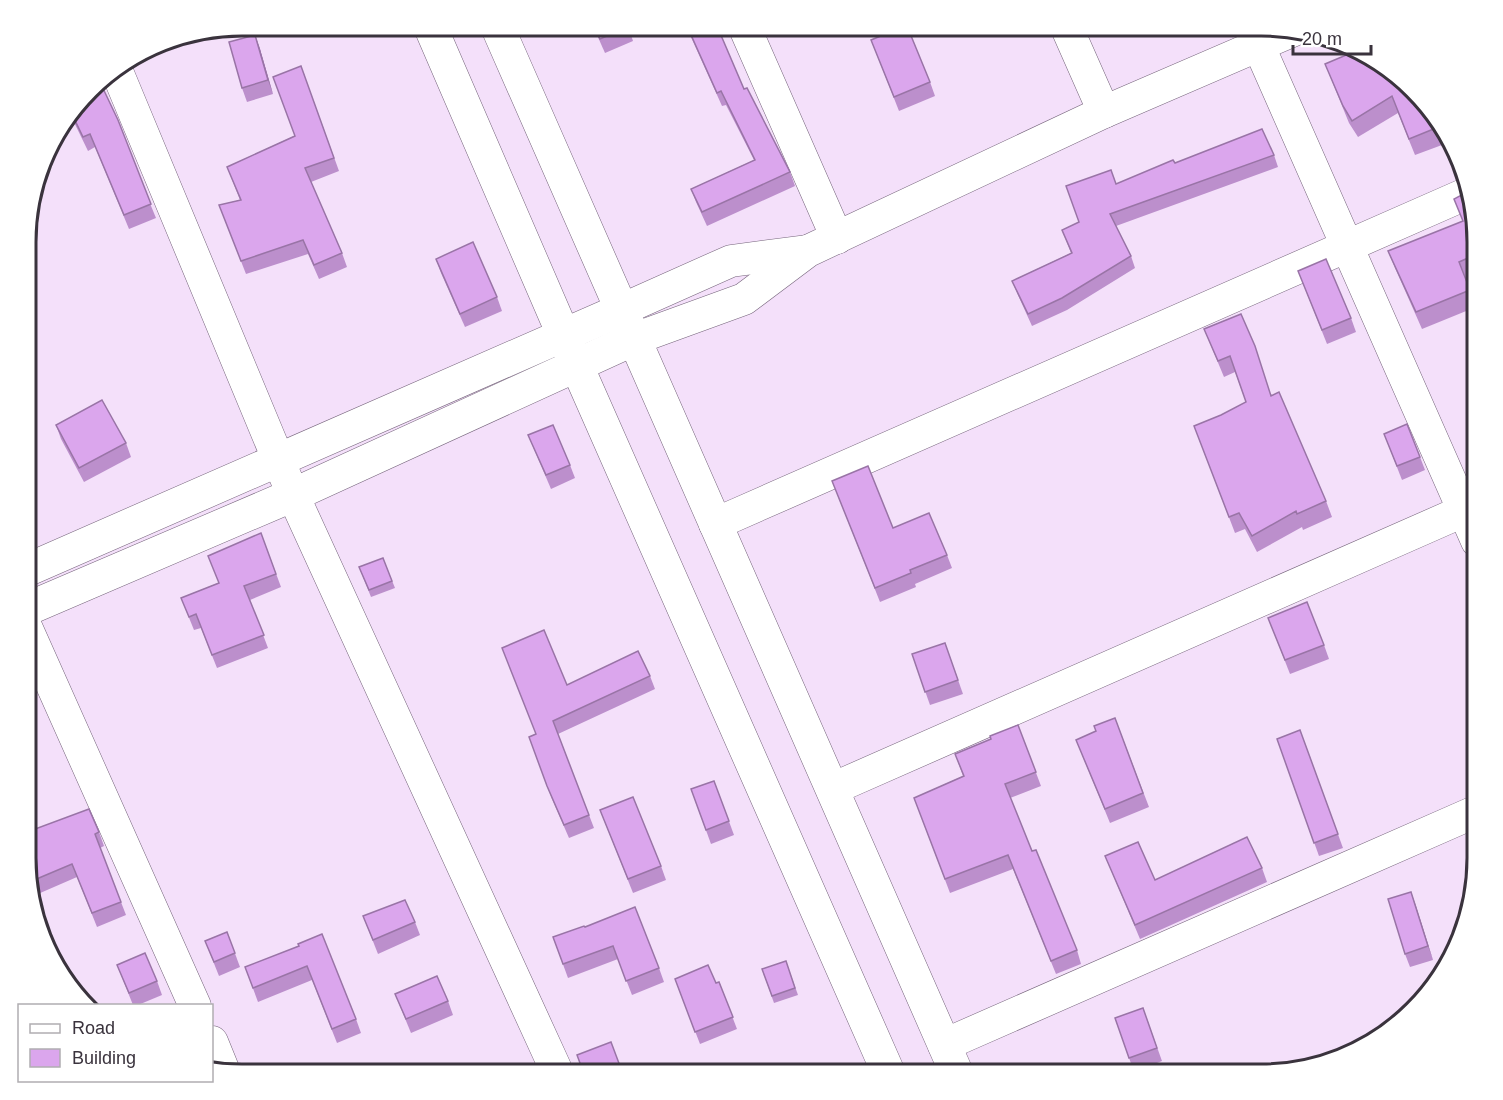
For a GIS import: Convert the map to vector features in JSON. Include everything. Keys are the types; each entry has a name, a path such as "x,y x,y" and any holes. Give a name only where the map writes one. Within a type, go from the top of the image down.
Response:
{"street":[{"path":"434,36 569,350 885,1064"},
{"path":"500,36 950,1060 1467,815"},
{"path":"748,36 837,238"},
{"path":"1070,36 1104,112"},
{"path":"36,566 278,460 569,350 628,324 744,299 808,251 1104,112 1254,36 1347,246 1467,502"},
{"path":"119,77 293,495 553,1064"},
{"path":"716,524 1462,197"},
{"path":"36,605 293,495 569,350"},
{"path":"832,789 1467,509"},
{"path":"36,649 195,1004"},
{"path":"213,1044 220,1063"}],"building":[{"path":"255,36 268,80 242,88 229,42"},
{"path":"691,36 721,36 744,89 747,88 790,172 702,212 691,189 755,160 721,91 717,93"},
{"path":"881,36 911,36 930,82 894,97 871,40"},
{"path":"1346,55 1364,64 1387,78 1407,96 1425,116 1433,129 1409,139 1392,96 1352,121 1325,64"},
{"path":"301,66 334,158 305,168 342,253 314,265 303,240 241,261 219,205 241,200 227,167 295,136 273,77"},
{"path":"104,89 151,204 124,215 90,134 83,137 75,121"},
{"path":"1262,129 1274,155 1110,214 1131,256 1062,298 1028,314 1012,281 1072,253 1062,230 1079,222 1066,186 1111,170 1116,184 1173,160 1175,163"},
{"path":"1461,195 1467,228 1467,258 1459,262 1467,282 1467,291 1416,312 1388,251 1463,221 1454,199"},
{"path":"473,242 497,297 460,314 436,259"},
{"path":"1326,259 1351,318 1322,330 1298,271"},
{"path":"1241,314 1255,346 1271,396 1279,392 1326,501 1297,514 1296,511 1252,536 1239,513 1229,517 1194,426 1246,402 1230,356 1218,361 1204,329"},
{"path":"102,400 126,443 79,468 56,425"},
{"path":"1407,424 1420,457 1397,466 1384,434"},
{"path":"553,425 570,465 546,475 528,435"},
{"path":"868,466 893,528 929,513 947,555 875,588 832,481"},
{"path":"261,533 276,574 244,586 264,635 212,655 196,614 189,617 181,598 219,583 208,556"},
{"path":"383,558 392,581 369,590 359,567"},
{"path":"1307,602 1324,645 1285,660 1268,618"},
{"path":"544,630 567,685 638,651 650,676 553,721 589,815 564,825 529,737 536,734 502,648"},
{"path":"945,643 958,680 925,692 912,654"},
{"path":"1115,718 1143,793 1105,809 1076,740 1096,731 1094,726"},
{"path":"1018,725 1036,772 1005,784 1032,851 1036,850 1077,950 1051,961 1008,855 945,879 914,798 964,776 955,754"},
{"path":"1300,730 1338,834 1314,843 1277,739"},
{"path":"714,781 729,821 706,830 691,789"},
{"path":"633,797 661,866 628,879 600,810"},
{"path":"89,809 99,832 95,834 121,902 92,913 72,864 37,879 36,829"},
{"path":"1247,837 1262,868 1135,925 1105,856 1138,842 1155,880"},
{"path":"1411,892 1428,946 1405,954 1388,899"},
{"path":"405,900 415,922 373,940 363,916"},
{"path":"635,907 659,968 626,981 613,946 563,964 553,937"},
{"path":"227,932 235,953 214,962 205,941"},
{"path":"322,934 356,1019 332,1029 307,966 253,988 245,967 299,946 298,944"},
{"path":"145,953 157,981 129,993 117,965"},
{"path":"786,961 795,988 772,996 762,969"},
{"path":"708,965 716,983 719,982 733,1017 695,1032 675,979"},
{"path":"437,976 448,1001 406,1019 395,994"},
{"path":"1143,1008 1157,1048 1129,1058 1115,1018"},
{"path":"611,1042 619,1064 580,1064 577,1055"}]}
